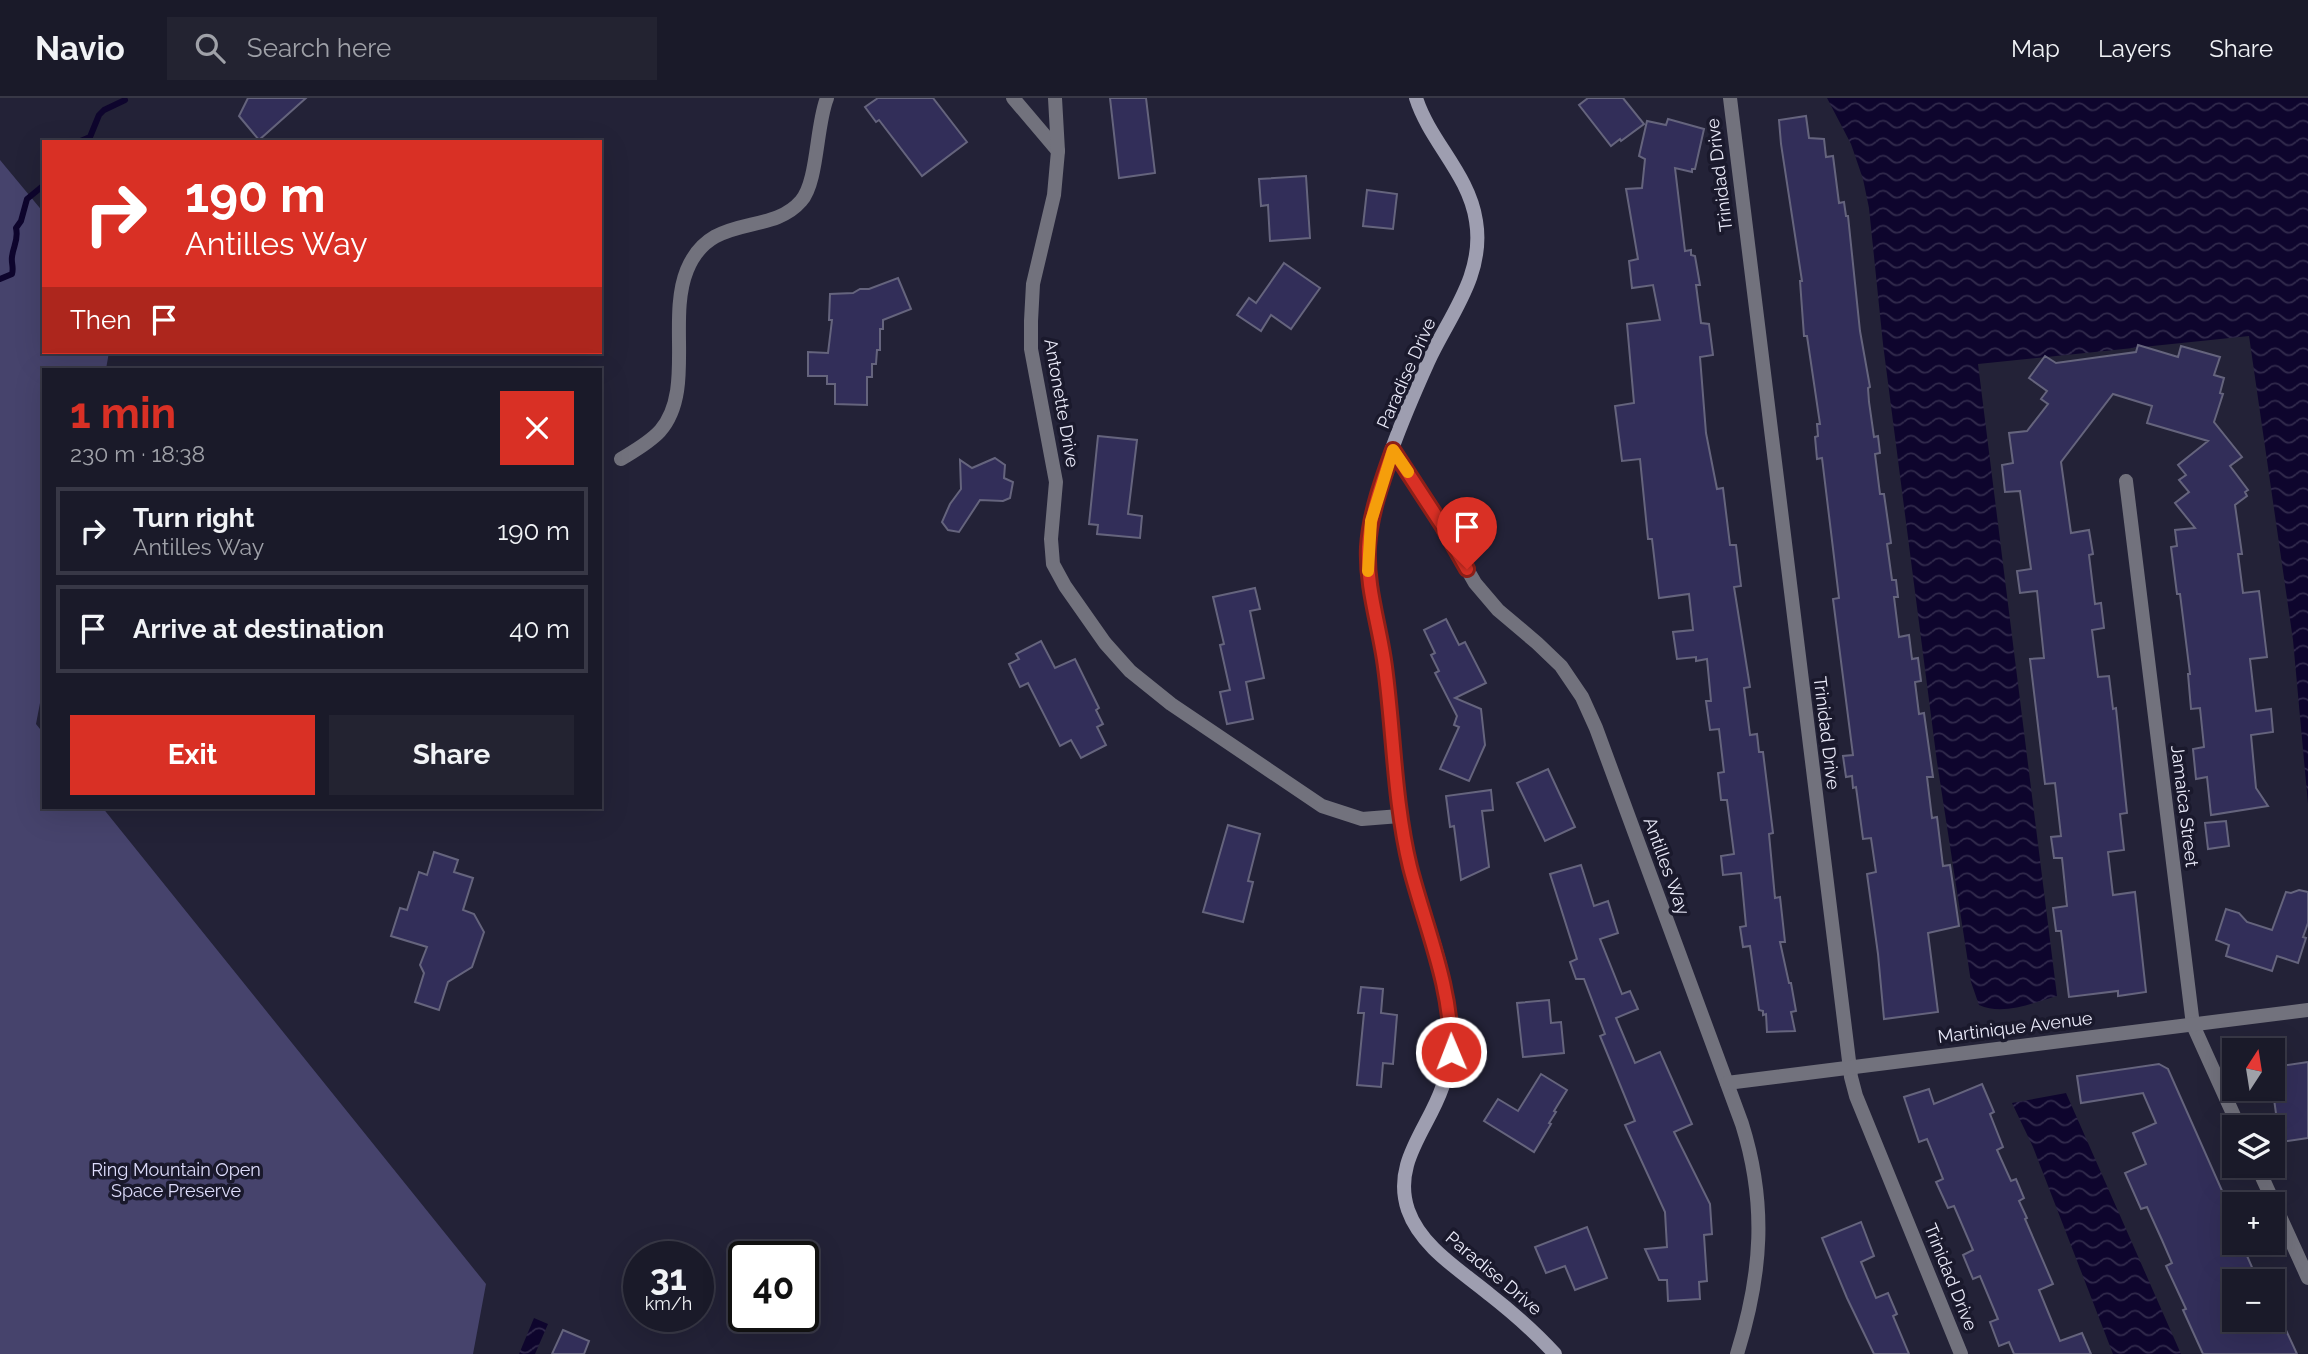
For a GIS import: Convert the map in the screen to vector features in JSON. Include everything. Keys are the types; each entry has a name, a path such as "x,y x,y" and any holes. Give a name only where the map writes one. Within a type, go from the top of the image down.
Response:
{"street":[{"path":"621,459 651,439 672,412 677,388 680,293 690,262 702,247 720,234 774,217 801,201 811,178 819,121 827,98"},
{"path":"1013,98 1058,152"},
{"name":"Antonette Drive","path":"1055,98 1058,152 1054,195 1033,284 1031,321 1031,349 1056,482 1051,539 1053,564 1105,643 1130,671 1181,711 1322,806 1362,818 1400,816"},
{"name":"Paradise Drive","path":"1416,98 1468,193 1478,228 1478,253 1467,287 1427,363 1393,450 1371,521 1368,567 1385,668 1400,816 1413,880 1446,988 1451,1033 1449,1062 1442,1088 1415,1141 1406,1167 1406,1205 1427,1242 1522,1321 1555,1354"},
{"name":"Trinidad Drive","path":"1730,98 1849,1068 1856,1096 1961,1354"},
{"name":"Antilles Way","path":"1393,450 1486,597 1549,653 1572,681 1596,728 1727,1083 1754,1165 1760,1214 1759,1250 1754,1284 1737,1354"},
{"name":"Jamaica Street","path":"2126,481 2193,1025 2234,1115"},
{"name":"Martinique Avenue","path":"1727,1083 2308,1010"},
{"path":"2263,1178 2306,1269"}],"green space":[{"name":"Ring Mountain Open Space Preserve","path":"0,160 42,211 42,354 109,354 106,368 42,368 42,692 36,724 42,732 42,809 104,809 486,1284 473,1354 0,1354"}],"water":[{"path":"1827,98 2308,98 2308,804 2293,640 2249,336 1978,364 2057,996 2018,1007 1998,1009 1979,1005 1971,982 1937,762 1883,344 1869,208 1851,144"},
{"path":"2066,1093 2181,1354 2113,1354 2033,1147 2012,1103"},
{"path":"534,1318 548,1324 535,1354 519,1354"}],"building":[{"path":"248,98 306,98 259,140 239,116"},
{"path":"878,98 933,98 967,142 922,176 879,120 876,122 865,107"},
{"path":"1110,98 1146,98 1155,173 1119,178"},
{"path":"1588,98 1623,98 1644,124 1611,146 1579,105"},
{"path":"1806,116 1809,138 1824,139 1826,157 1833,156 1839,203 1844,202 1848,216 1860,331 1870,387 1869,402 1874,437 1878,436 1880,453 1875,454 1880,494 1884,494 1891,543 1887,544 1892,580 1896,580 1898,597 1894,597 1899,637 1909,635 1912,659 1918,658 1921,681 1915,682 1919,714 1924,713 1933,777 1927,777 1932,818 1937,817 1943,866 1950,865 1959,926 1928,933 1938,1012 1884,1019 1867,874 1876,872 1871,838 1863,839 1856,787 1853,788 1852,776 1846,777 1843,756 1853,755 1833,599 1839,598 1822,458 1817,459 1815,437 1818,436 1817,424 1820,424 1807,336 1804,336 1802,281 1781,144 1779,120"},
{"path":"1668,119 1704,129 1695,169 1692,169 1692,172 1675,168 1685,251 1691,250 1691,255 1695,256 1700,285 1696,285 1701,323 1709,324 1713,355 1700,357 1706,433 1717,489 1723,488 1730,545 1736,545 1741,586 1734,587 1750,687 1744,688 1750,735 1757,734 1759,752 1763,752 1773,833 1769,834 1775,898 1780,897 1785,942 1780,942 1796,1011 1791,1012 1795,1031 1767,1032 1766,1014 1763,1015 1763,1011 1759,1010 1750,946 1743,947 1740,927 1746,926 1741,873 1723,875 1721,856 1734,854 1727,800 1721,800 1718,773 1724,772 1719,729 1710,730 1706,701 1711,701 1707,659 1677,659 1673,632 1693,630 1689,594 1659,598 1652,539 1648,539 1640,459 1622,461 1615,406 1634,403 1627,324 1660,320 1653,285 1632,288 1629,261 1638,259 1626,189 1642,188 1645,159 1639,156 1647,121 1666,125"},
{"path":"1306,176 1310,238 1270,241 1268,205 1261,206 1259,179"},
{"path":"1367,190 1397,194 1393,229 1363,226"},
{"path":"1284,263 1320,288 1291,329 1271,315 1261,331 1237,315 1249,298 1256,303"},
{"path":"898,278 911,309 883,320 880,350 877,350 876,364 872,364 872,377 867,377 867,405 835,404 835,384 827,384 827,376 808,376 808,352 828,353 832,320 829,320 830,294 853,293"},
{"path":"2138,345 2178,357 2181,346 2220,357 2214,375 2224,378 2220,393 2223,394 2214,422 2242,457 2230,466 2248,490 2245,492 2247,496 2235,505 2242,554 2238,554 2243,593 2259,591 2267,657 2250,659 2256,711 2271,709 2273,732 2251,735 2256,788 2268,806 2211,815 2207,777 2196,779 2193,749 2204,747 2200,708 2191,709 2190,674 2171,547 2177,546 2175,530 2195,528 2175,503 2189,492 2179,480 2186,475 2178,465 2208,441 2147,423 2152,406 2113,394 2061,462 2071,533 2089,530 2095,604 2101,603 2104,628 2092,630 2098,677 2109,676 2113,709 2116,708 2127,813 2120,814 2124,850 2108,852 2113,895 2135,892 2146,992 2118,996 2118,991 2069,997 2061,931 2056,931 2053,908 2067,906 2062,858 2054,858 2051,837 2061,836 2055,783 2045,784 2030,659 2044,658 2037,591 2020,593 2017,571 2031,569 2020,491 2005,492 2002,465 2013,463 2009,433 2027,431 2048,404 2041,399 2047,391 2029,378 2045,356 2056,363 2136,352"},
{"path":"1098,436 1137,440 1128,514 1142,516 1140,538 1097,534 1098,525 1089,524"},
{"path":"995,458 1005,465 1004,478 1013,482 1010,498 1003,501 980,500 959,532 948,530 942,522 961,489 960,460 972,468"},
{"path":"1255,588 1260,609 1250,611 1264,678 1246,682 1253,719 1227,724 1220,692 1230,690 1220,645 1224,644 1213,597"},
{"path":"1446,619 1459,645 1465,642 1486,683 1455,698 1481,709 1485,745 1469,781 1440,769 1459,727 1454,725 1457,716 1435,673 1439,671 1431,655 1435,653 1424,630"},
{"path":"1041,641 1055,668 1075,659 1099,708 1096,710 1103,724 1097,727 1106,745 1081,758 1071,740 1060,746 1028,683 1020,687 1009,664 1019,659 1016,654"},
{"path":"1548,769 1575,827 1545,841 1517,783"},
{"path":"1491,790 1493,810 1482,811 1489,867 1461,880 1454,826 1450,827 1446,796"},
{"path":"2226,821 2229,846 2208,849 2205,823"},
{"path":"1228,825 1260,834 1248,881 1253,882 1243,922 1203,912"},
{"path":"434,852 458,860 454,872 473,878 463,910 474,914 484,932 472,967 448,982 439,1010 415,1002 424,973 420,965 427,947 391,936 400,908 407,910 419,872 427,875"},
{"path":"1581,865 1594,906 1608,901 1618,933 1600,939 1622,994 1630,991 1638,1009 1616,1018 1635,1063 1660,1052 1692,1124 1674,1132 1710,1204 1712,1234 1704,1235 1707,1281 1699,1282 1700,1299 1668,1301 1667,1280 1659,1280 1645,1249 1667,1247 1665,1212 1625,1125 1635,1121 1600,1036 1605,1034 1584,979 1576,979 1570,962 1577,959 1550,874"},
{"path":"2286,892 2308,892 2308,923 2298,963 2277,956 2272,971 2226,956 2229,945 2216,940 2226,909 2239,913 2247,922 2272,930"},
{"path":"1361,987 1383,989 1381,1013 1397,1015 1393,1064 1383,1063 1381,1087 1357,1085 1364,1013 1358,1013"},
{"path":"1549,1000 1551,1023 1561,1022 1564,1053 1523,1057 1517,1003"},
{"path":"2308,1062 2308,1138 2285,1141 2285,1115 2276,1115 2274,1101 2286,1101 2286,1065"},
{"path":"2159,1064 2168,1069 2223,1192 2222,1255 2247,1255 2253,1269 2222,1269 2222,1332 2285,1332 2285,1328 2297,1354 2203,1354 2166,1266 2172,1263 2147,1207 2141,1209 2125,1173 2146,1164 2133,1133 2156,1123 2143,1093 2081,1103 2077,1076"},
{"path":"1541,1074 1567,1090 1534,1152 1484,1121 1498,1099 1518,1111"},
{"path":"1982,1084 1994,1112 1990,1114 2003,1147 1997,1150 2011,1181 2016,1179 2024,1198 2019,1201 2027,1218 2025,1219 2053,1284 2039,1290 2060,1341 2082,1333 2091,1354 2014,1354 2009,1342 1999,1346 1990,1322 1998,1319 1980,1276 1973,1279 1963,1255 1973,1250 1954,1206 1948,1208 1936,1182 1943,1179 1927,1139 1919,1142 1904,1097 1929,1089 1934,1104"},
{"path":"1861,1222 1874,1256 1861,1262 1876,1298 1888,1293 1897,1314 1893,1316 1909,1354 1874,1354 1822,1238"},
{"path":"1587,1227 1607,1278 1575,1290 1565,1266 1546,1273 1535,1247"},
{"path":"563,1330 589,1341 584,1354 552,1354"}],"waterway":[{"path":"83,140 90,137 99,115 104,110 125,100"},
{"path":"0,279 12,274 16,228 21,221 27,199 42,187"}],"slow traffic":[{"path":"1368,571 1371,521 1393,450 1408,472"}],"route":[{"path":"1451,1052 1446,988 1404,841 1382,645 1369,577 1368,544 1371,521 1393,450 1467,569"}]}
